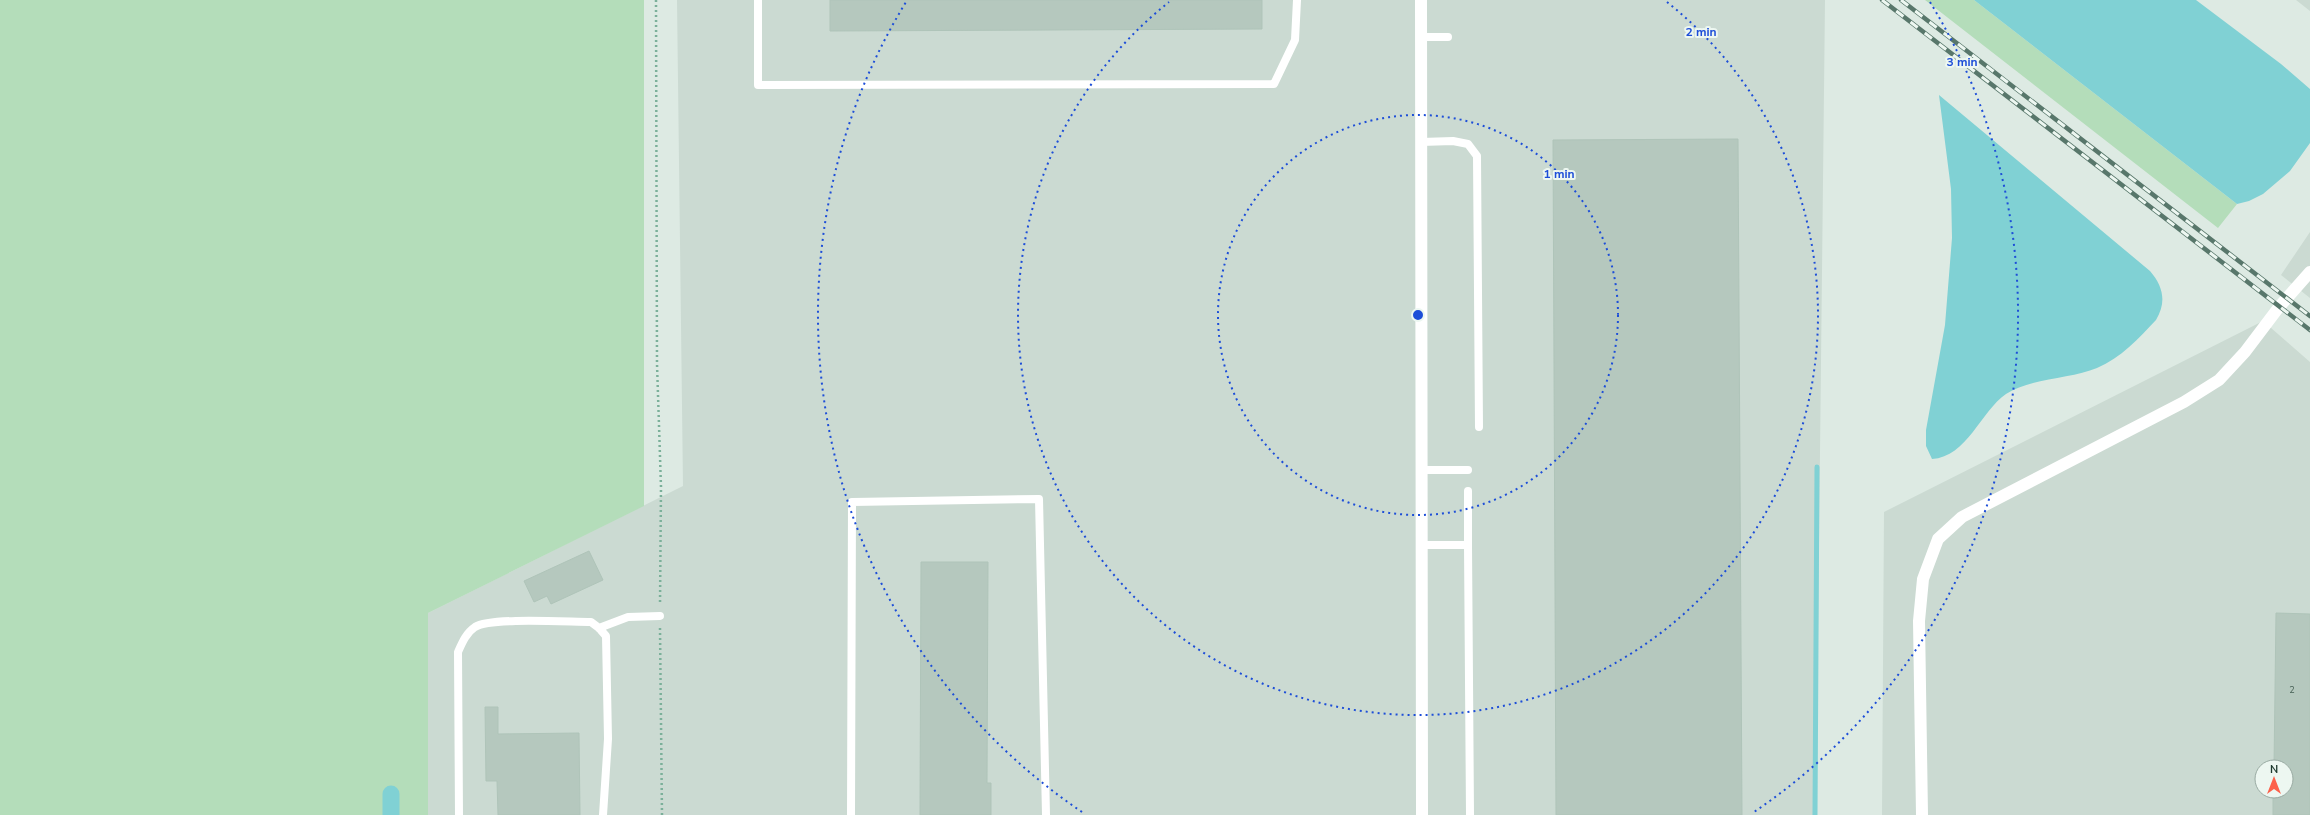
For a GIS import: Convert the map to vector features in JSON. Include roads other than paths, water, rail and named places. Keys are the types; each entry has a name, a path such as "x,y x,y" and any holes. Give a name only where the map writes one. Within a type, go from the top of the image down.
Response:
{"street":[{"path":"1421,0 1422,815"},
{"path":"1922,815 1919,621 1923,579 1938,539 1962,517 2184,402 2219,380 2245,352 2279,306 2310,272"}],"lane":[{"path":"758,0 758,85 1274,84 1295,40 1297,0"},
{"path":"1421,37 1448,38"},
{"path":"1421,142 1453,141 1468,144 1477,156 1479,427"},
{"path":"1422,470 1468,470"},
{"path":"1468,491 1470,815"},
{"path":"851,815 852,502 1039,499 1046,815"},
{"path":"1422,544 1468,544"},
{"path":"599,628 628,617 660,616"},
{"path":"459,815 458,652 464,638 475,627 496,622 591,622 606,636 608,652 608,739 603,815"}],"water":[{"path":"1974,0 2196,0 2281,64 2310,89 2310,143 2290,171 2263,194 2249,201 2237,204"},
{"path":"1939,95 2150,271 2161,288 2162,307 2156,320 2129,347 2114,359 2087,372 2038,382 2006,394 1989,411 1964,442 1955,450 1944,456 1932,459 1926,446 1926,430 1945,325 1952,238 1951,189"}],"waterway":[{"path":"1815,815 1817,467"},
{"path":"391,794 391,815"}],"railway":[{"path":"1882,0 2310,330"},
{"path":"1901,0 2310,316"}]}
